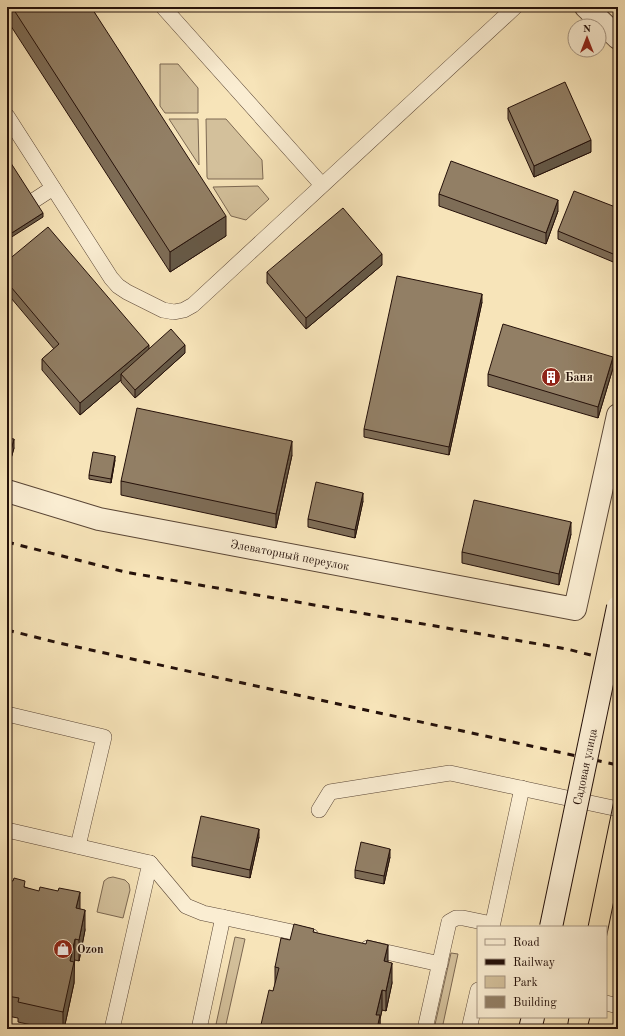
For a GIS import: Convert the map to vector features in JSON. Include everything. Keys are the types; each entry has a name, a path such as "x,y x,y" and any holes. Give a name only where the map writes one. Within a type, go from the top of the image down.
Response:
{"street":[{"path":"586,7 618,38"},
{"name":"Элеваторный переулок","path":"7,492 100,519 575,609 618,415"},
{"name":"Садовая улица","path":"552,926 618,607"},
{"path":"530,1029 533,1018"}],"lane":[{"path":"164,7 322,185"},
{"path":"8,119 118,286 164,310 174,312 184,310 193,305 515,7"},
{"path":"33,201 54,188"},
{"path":"7,714 104,737 78,846"},
{"path":"319,810 330,792 450,774 618,809"},
{"path":"425,1029 449,922 456,918 463,918 492,926 522,788"},
{"path":"7,830 150,863 186,906 203,913 323,939"},
{"path":"112,1029 150,863"},
{"path":"199,1029 223,917"},
{"path":"354,945 440,964"},
{"path":"469,1029 477,994"},
{"path":"607,1003 618,1006"}],"green space":[{"path":"160,64 178,64 198,88 198,113 165,113 160,106"},
{"path":"169,119 198,119 199,165"},
{"path":"206,119 226,119 262,160 263,179 208,179"},
{"path":"258,186 269,199 246,220 231,216 213,187"},
{"path":"113,877 125,880 129,884 130,890 123,918 97,912 104,881"},
{"path":"235,937 245,939 225,1029 215,1029"},
{"path":"451,953 458,954 442,1029 434,1029"}],"building":[{"path":"12,7 91,7 226,216 170,252"},
{"path":"565,82 591,140 534,166 508,108"},
{"path":"7,157 43,213 7,236"},
{"path":"451,161 558,200 546,233 439,194"},
{"path":"574,191 618,208 618,256 558,231"},
{"path":"343,208 382,254 306,318 267,272"},
{"path":"48,227 149,345 80,403 42,359 59,344 11,287 7,290 7,261"},
{"path":"397,276 482,294 449,447 364,429"},
{"name":"Баня","path":"503,324 613,357 598,407 488,374"},
{"path":"171,329 185,345 135,390 121,374"},
{"path":"137,408 292,441 276,514 121,481"},
{"path":"7,438 14,439 8,461 7,460"},
{"path":"93,452 115,456 111,479 89,475"},
{"path":"316,482 363,493 355,530 308,519"},
{"path":"474,500 571,522 559,574 462,552"},
{"path":"201,816 259,829 250,870 192,857"},
{"path":"361,842 390,849 384,876 355,870"},
{"path":"14,878 25,881 24,887 39,891 40,887 58,891 59,888 80,892 76,908 85,910 79,940 75,939 70,961 74,962 63,1012 18,1002 19,998 7,996 7,880 13,881"},
{"path":"294,924 314,929 313,932 366,944 367,940 388,945 384,961 392,963 386,991 382,990 376,1015 380,1015 377,1029 260,1029 269,990 273,991 279,968 275,967 281,938 290,940"}],"tram line":[{"path":"588,926 618,781"},
{"path":"607,934 618,881"},
{"path":"567,1029 569,1018"},
{"path":"587,1029 590,1018"}],"railway":[{"path":"7,542 125,572 567,649 618,662"},
{"path":"7,630 59,643 618,765"}],"place":[{"name":"Баня","path":"551,377"},
{"name":"Ozon","path":"63,949"}]}
